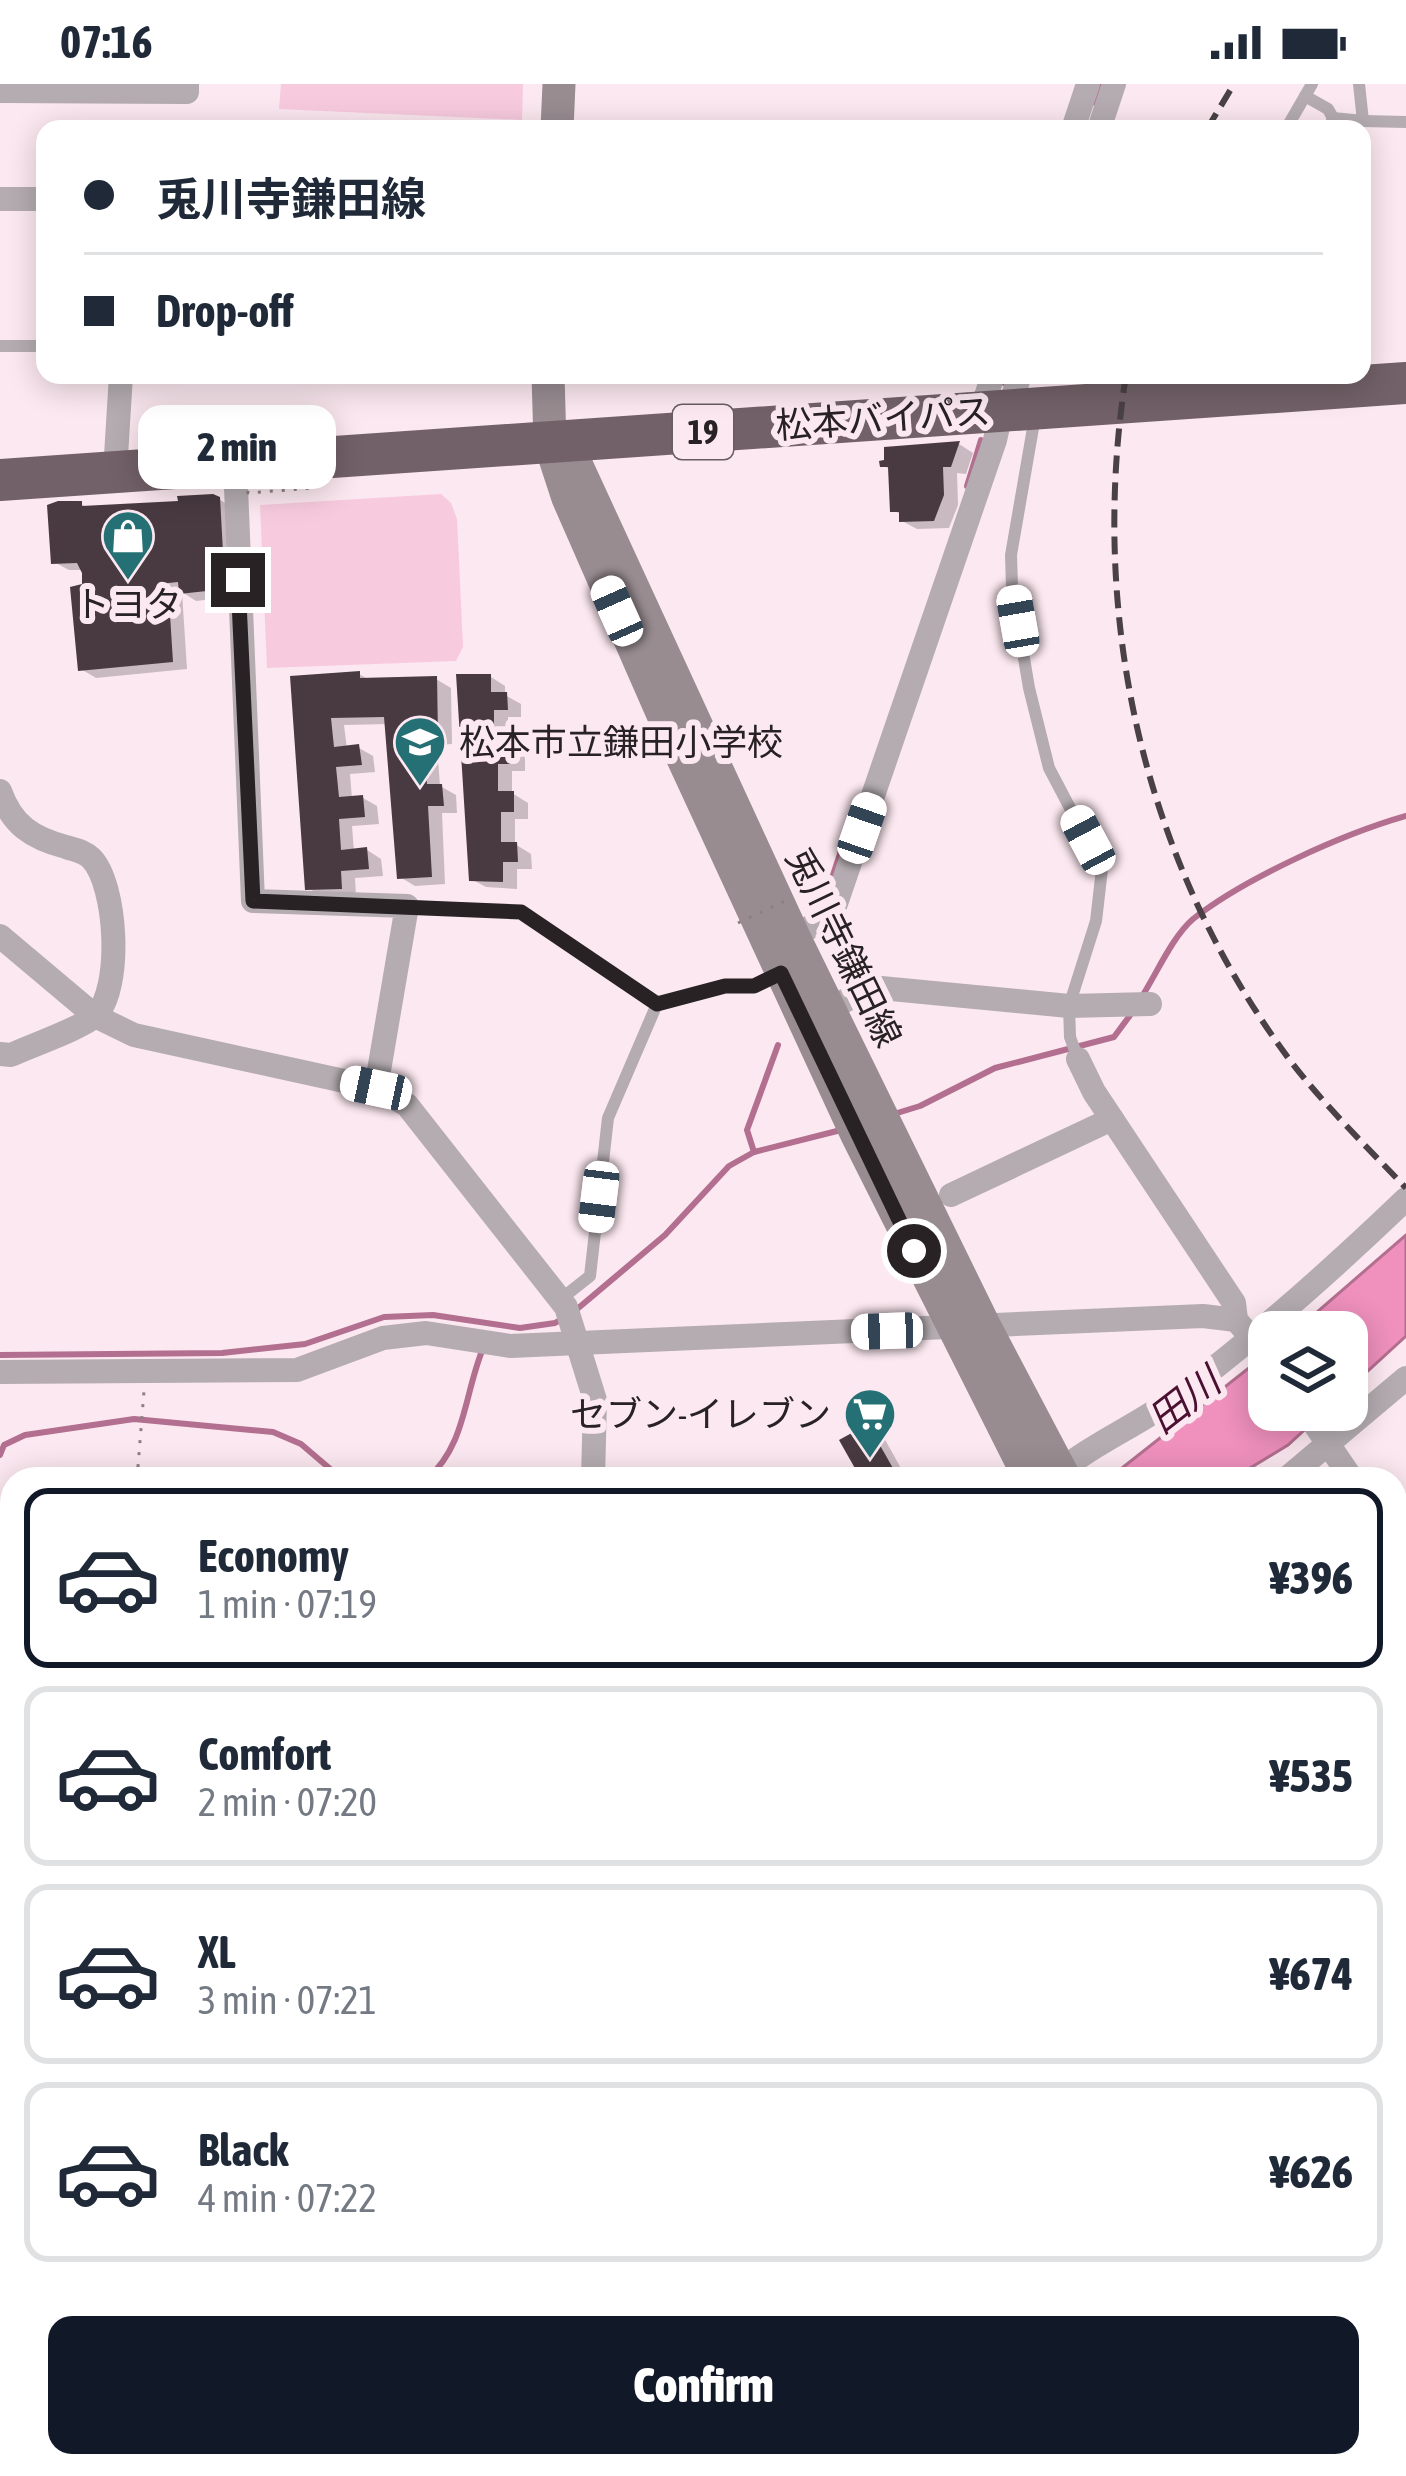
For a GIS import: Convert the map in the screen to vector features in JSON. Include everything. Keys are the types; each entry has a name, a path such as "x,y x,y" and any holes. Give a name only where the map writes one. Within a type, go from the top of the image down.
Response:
{"highway":[{"name":"松本バイパス","path":"1371,383 1406,383"},
{"name":"松本バイパス","path":"0,480 115,472 230,442 553,417 1006,401 1262,384"}],"main road":[{"path":"557,120 559,84"},
{"name":"兎川寺鎌田線","path":"553,417 577,518 781,952 969,1328 1046,1467"}],"street":[{"path":"0,92 187,92 187,84"},
{"path":"1076,120 1088,84"},
{"path":"1102,120 1114,84"},
{"path":"0,199 36,199"},
{"path":"115,472 120,384"},
{"path":"781,952 832,915 1006,401"},
{"path":"230,442 253,901 407,906 376,1088"},
{"path":"0,791 8,814 37,840 83,852 95,862 115,919 107,994 95,1016 11,1055 0,1054"},
{"path":"0,936 95,1016 134,1035 376,1088 407,1105 570,1319 595,1400 593,1467"},
{"path":"816,1015 881,988 1069,1006 1150,1004"},
{"path":"1074,1048 1112,1119 1248,1328"},
{"path":"951,1195 1112,1119"},
{"path":"1286,1311 1406,1199"},
{"path":"0,1372 297,1370 383,1338 426,1333 489,1342 570,1319 969,1328 1203,1316 1248,1336"},
{"path":"1068,1467 1171,1401 1248,1343"},
{"path":"1299,1467 1406,1378"},
{"path":"1319,1431 1344,1467"}],"lane":[{"path":"1359,84 1363,120"},
{"path":"1291,120 1308,90 1328,109 1330,120"},
{"path":"1371,121 1406,122"},
{"path":"0,346 36,346"},
{"path":"1006,401 1012,587 1030,688 1049,767 1102,869 1096,921 1069,1006 1074,1048"},
{"path":"407,906 521,912 657,1004 725,986 754,986 781,952"},
{"path":"570,1319 590,1276 608,1118 657,1004"}],"path":[{"path":"230,442 248,493 313,488"},
{"path":"738,923 787,900"},
{"path":"138,1467 145,1370"}],"shaded area":[{"path":"281,84 523,84 522,120 279,109"},
{"path":"441,494 457,519 463,647 456,661 267,668 260,505"},
{"path":"1406,1235 1406,1336 1368,1371 1368,1311 1318,1311"},
{"path":"1248,1369 1248,1431 1303,1431 1252,1467 1123,1467"}],"building":[{"path":"960,441 951,467 943,467 944,495 934,521 899,522 899,512 890,512 888,467 880,467 884,447"},
{"name":"トヨタ","path":"177,496 220,497 225,589 179,594 178,582 168,583 173,662 78,671 70,587 82,584 82,573 77,563 51,564 47,505 58,501 82,501 82,506 178,501"},
{"path":"360,671 360,678 437,676 438,737 423,738 427,784 442,784 444,806 428,806 432,877 397,879 384,717 331,718 334,747 359,744 362,765 336,767 339,797 363,795 365,817 339,819 341,850 367,847 369,869 341,871 342,889 305,890 290,676"},
{"path":"456,674 491,674 491,692 507,692 508,710 494,710 494,740 488,743 511,743 511,764 498,764 498,791 514,791 514,812 501,812 501,842 517,842 518,862 503,862 503,882 469,881"},
{"path":"868,1424 892,1467 854,1467 839,1440"}],"waterway":[{"path":"1095,103 1101,84"},
{"path":"967,486 981,440"},
{"path":"1141,998 1178,936 1214,904 1295,859 1406,816"},
{"path":"829,887 847,833"},
{"path":"894,1114 995,1068 1114,1037 1131,1014"},
{"path":"754,1152 747,1130 778,1045"},
{"path":"576,1310 665,1235 729,1166 754,1152 841,1130"},
{"path":"0,1355 222,1353 305,1344 384,1317 433,1315 520,1328 565,1317"},
{"path":"438,1467 457,1434 484,1346"},
{"path":"0,1455 4,1445 25,1435 134,1419 273,1432 301,1444 328,1467"}],"railway":[{"path":"1212,120 1234,84"},
{"path":"1125,384 1116,466 1115,556 1122,645 1138,734 1163,820 1197,903 1239,983 1289,1059 1406,1188"}],"place":[{"name":"トヨタ","path":"128,582"},
{"name":"松本市立鎌田小学校","path":"420,788"},
{"name":"セブン-イレブン","path":"870,1460"}],"route":[{"path":"238,580 253,901 521,912 657,1004 725,986 754,986 781,973 914,1251"}],"water label":[{"name":"田川","path":"1184,1400"}]}
